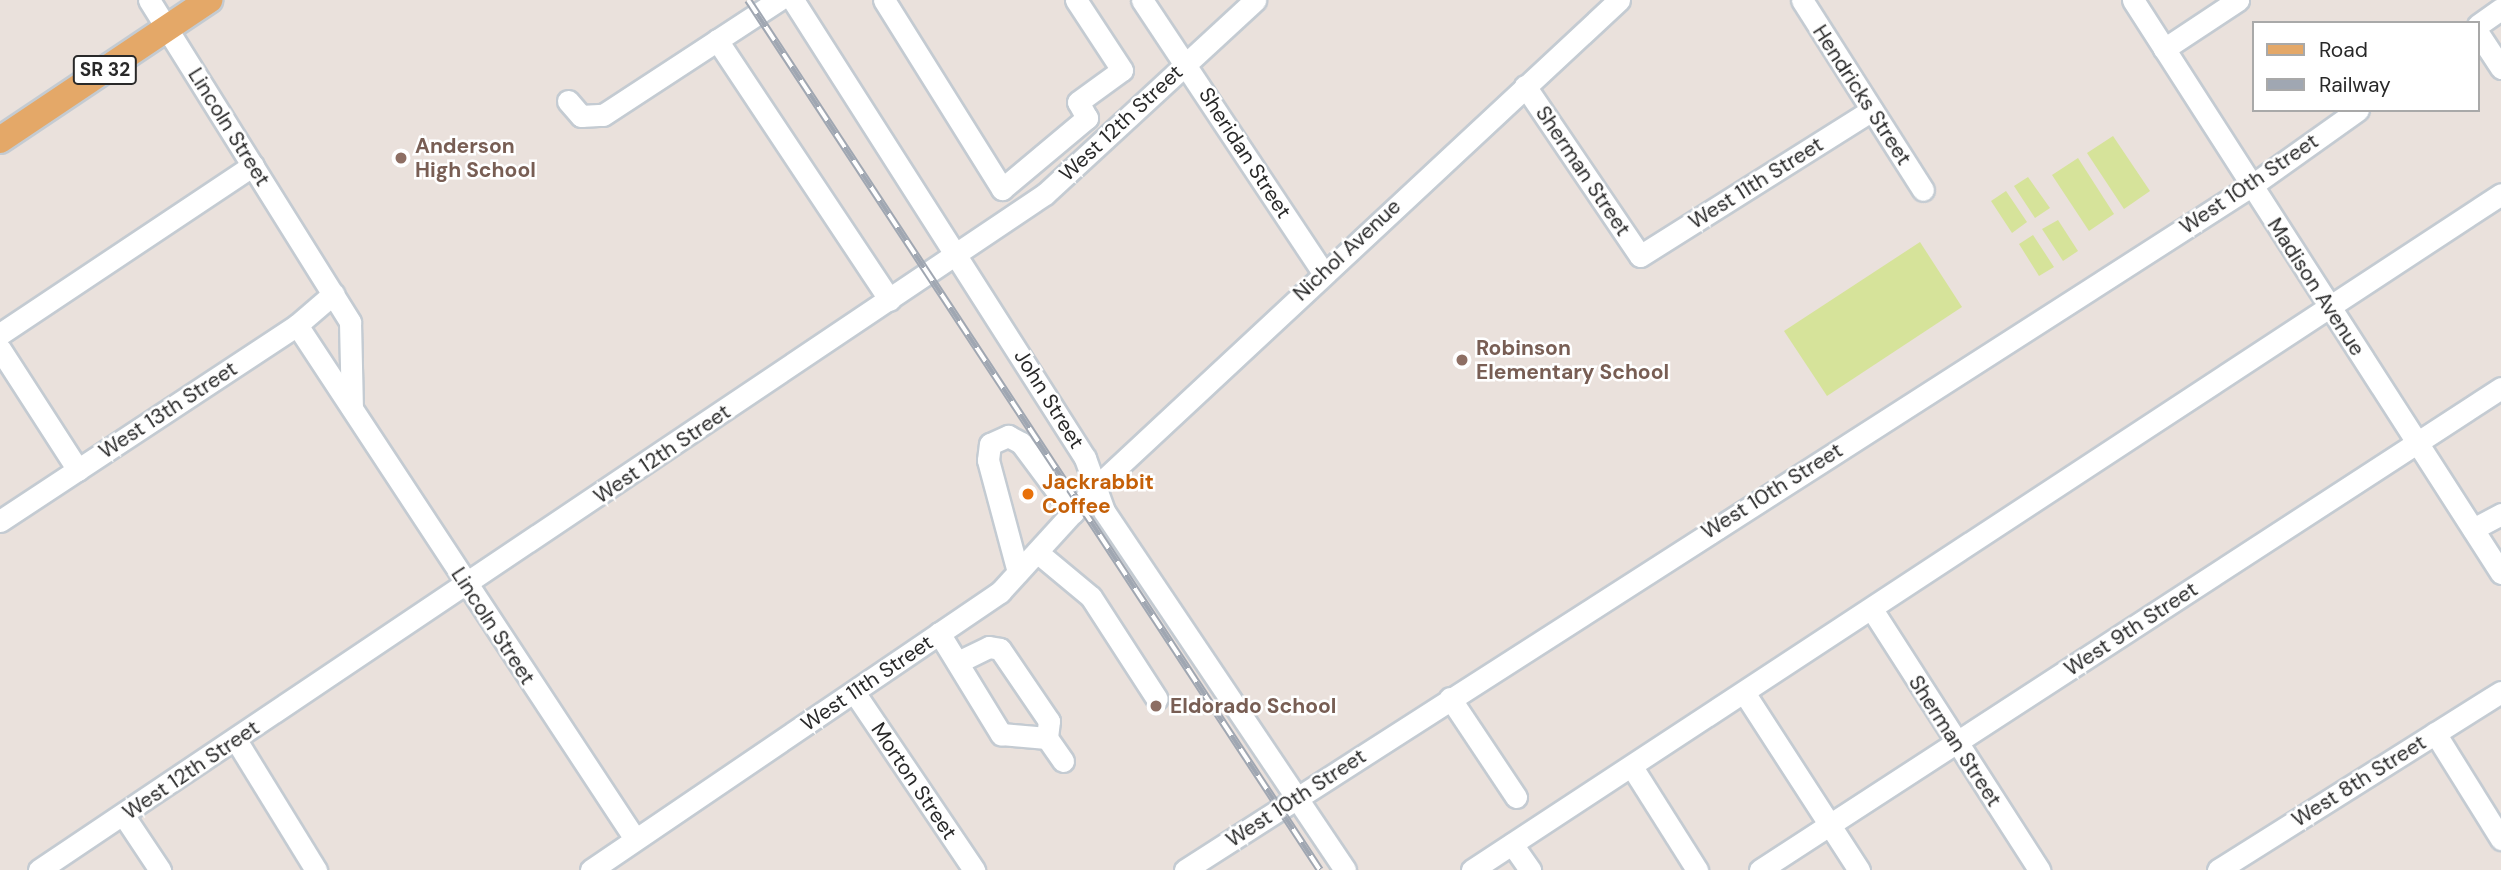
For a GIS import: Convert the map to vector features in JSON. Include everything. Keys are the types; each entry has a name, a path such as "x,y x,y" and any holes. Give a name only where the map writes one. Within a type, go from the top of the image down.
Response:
{"main road":[{"name":"SR 32","path":"0,140 209,0"}],"street":[{"name":"Lincoln Street","path":"149,0 350,322 352,411"},
{"path":"568,100 581,116 603,115 779,0"},
{"name":"John Street","path":"793,0 958,254 1085,458 1104,511 1345,870"},
{"path":"884,0 1002,189 1087,118 1078,102 1122,70 1076,0"},
{"name":"Sheridan Street","path":"1142,0 1323,272"},
{"name":"West 12th Street","path":"39,870 467,586 1045,194 1255,0"},
{"name":"Nichol Avenue","path":"1077,509 1095,488 1323,272 1619,0"},
{"name":"Hendricks Street","path":"1802,0 1923,190"},
{"name":"Madison Avenue","path":"2133,0 2501,573"},
{"path":"2164,48 2238,0"},
{"path":"2480,24 2501,9"},
{"path":"2480,36 2501,68"},
{"path":"718,40 890,300"},
{"name":"Sherman Street","path":"1525,86 1640,256"},
{"name":"West 11th Street","path":"1640,256 1872,110"},
{"name":"West 10th Street","path":"1185,870 2251,186 2355,112"},
{"path":"0,334 253,165"},
{"path":"1472,870 1874,611 2501,194"},
{"name":"West 13th Street","path":"0,521 298,325 333,293"},
{"name":"Lincoln Street","path":"298,325 635,839"},
{"path":"0,349 78,470"},
{"name":"West 9th Street","path":"1760,870 2418,444 2498,396"},
{"path":"1018,572 988,460 990,444 1008,436 1021,443 1077,509"},
{"name":"West 11th Street","path":"599,868 635,839 939,633 1018,572 1077,509"},
{"path":"2473,530 2501,514"},
{"path":"1037,552 1091,597 1157,699"},
{"name":"Sherman Street","path":"1874,611 1955,743 2039,870"},
{"path":"939,633 958,662 960,675 1001,734 1047,738"},
{"path":"958,662 989,647 1000,649 1049,720 1047,738 1063,761"},
{"name":"Morton Street","path":"854,692 974,870"},
{"name":"West 8th Street","path":"2226,868 2501,692"},
{"path":"1745,694 1859,870"},
{"path":"1450,698 1516,797"},
{"path":"2435,733 2501,839"},
{"path":"236,740 316,870"},
{"path":"1632,767 1697,870"},
{"path":"124,816 160,870"},
{"path":"1512,844 1530,870"}],"green space":[{"path":"2113,136 2150,191 2124,209 2087,153"},
{"path":"2078,158 2114,214 2089,231 2052,175"},
{"path":"2028,177 2050,208 2035,218 2014,186"},
{"path":"2006,191 2027,222 2012,233 1991,201"},
{"path":"2058,220 2078,251 2063,261 2042,229"},
{"path":"2033,235 2054,267 2039,276 2019,244"},
{"path":"1920,242 1962,307 1827,396 1784,331"}],"railway":[{"path":"748,0 1320,870"}],"place":[{"name":"Anderson High School","path":"401,158"},
{"name":"Robinson Elementary School","path":"1462,360"},
{"name":"Jackrabbit Coffee","path":"1028,494"},
{"name":"Eldorado School","path":"1156,706"}]}
